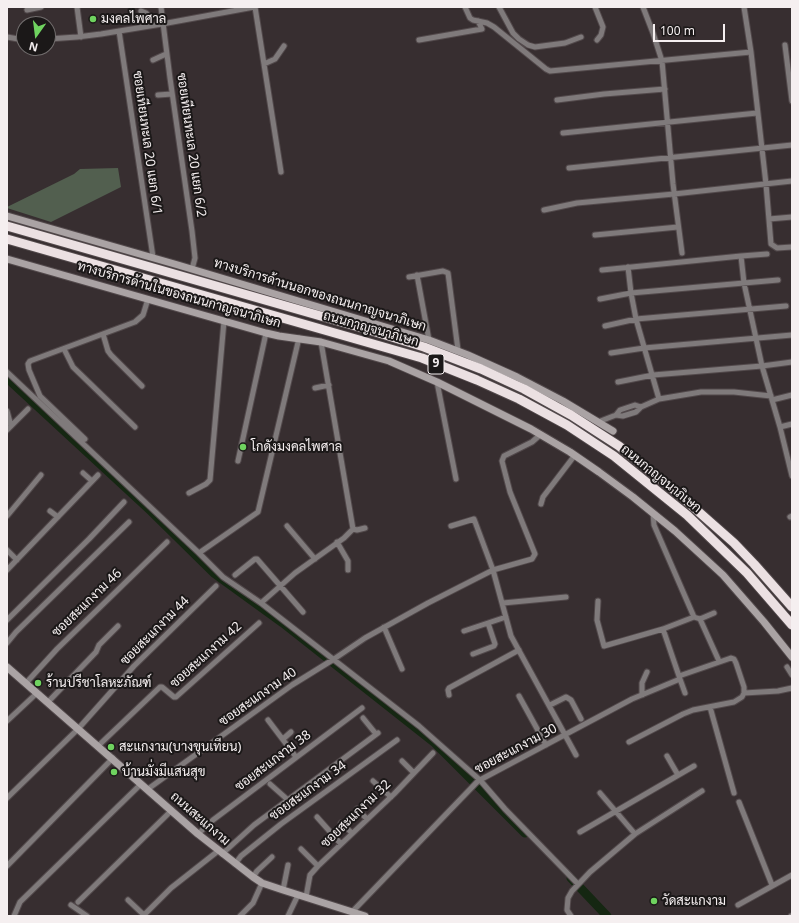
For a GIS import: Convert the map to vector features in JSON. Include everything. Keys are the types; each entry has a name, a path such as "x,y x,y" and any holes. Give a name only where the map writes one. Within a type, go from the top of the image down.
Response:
{"highway":[{"name":"ถนนกาญจนาภิเษก","path":"7,226 417,345 481,369 524,389 571,415 619,446 694,506 734,543 792,607"},
{"name":"ถนนกาญจนาภิเษก","path":"7,239 422,358 519,399 567,426 614,456 687,515 728,554 767,595 792,625"},
{"path":"767,595 792,632"}],"main road":[{"name":"ทางบริการด้านนอกของถนนกาญจนาภิเษก","path":"7,216 153,257 458,350 518,377 613,431"},
{"name":"ทางบริการด้านในของถนนกาญจนาภิเษก","path":"7,260 266,333 321,342 390,361 436,382 540,435 575,455 653,512 723,576 764,622 792,657"},
{"name":"ถนนสะแกงาม","path":"7,667 113,758 198,834 252,878 262,883 365,916"}],"street":[{"path":"27,10 41,7"},
{"path":"77,7 81,37"},
{"name":"ซอยเทียนทะเล 20 แยก 6/2","path":"161,7 166,54 193,238 195,258 192,269"},
{"path":"56,39 81,37 119,31 255,7 281,172"},
{"path":"465,7 470,18 487,23 494,27 550,71 710,55 752,55"},
{"path":"499,7 513,33 528,45 535,47 566,43 581,37"},
{"path":"595,7 603,27 601,35 597,40"},
{"path":"643,7 662,61 674,194 682,253"},
{"path":"744,7 752,55 771,244 777,248 792,247"},
{"path":"141,11 148,15 149,26"},
{"path":"420,40 482,29 478,21"},
{"name":"ซอยเทียนทะเล 20 แยก 6/1","path":"119,31 153,257"},
{"path":"785,45 789,60 792,101"},
{"path":"264,64 275,59 284,46"},
{"path":"153,60 166,54"},
{"path":"557,100 604,94 665,89"},
{"path":"158,95 172,94"},
{"path":"563,133 757,113"},
{"path":"569,168 792,145"},
{"path":"544,210 577,203 792,181"},
{"path":"769,219 792,217"},
{"path":"595,235 678,228"},
{"path":"602,270 767,254"},
{"path":"740,256 755,337 771,398 789,454 792,476"},
{"path":"628,267 636,319 660,399"},
{"path":"409,276 443,271 448,273 458,350"},
{"path":"417,275 429,340"},
{"path":"600,299 631,293 778,280"},
{"path":"85,439 42,399 28,364 30,361 135,322 143,315 148,299"},
{"path":"605,326 636,319 786,306"},
{"path":"189,494 210,480 224,321"},
{"path":"238,461 266,333"},
{"path":"103,334 111,355 142,386"},
{"path":"611,354 644,348 792,334"},
{"path":"199,553 258,512 299,338"},
{"path":"321,342 353,529"},
{"path":"64,349 73,367 135,427"},
{"path":"618,382 653,375 792,362"},
{"path":"7,372 223,577 261,603 419,726 479,780 578,884"},
{"path":"436,382 456,479"},
{"path":"315,388 329,385"},
{"path":"598,422 616,415 623,416 636,412 641,407 660,399 701,392 726,392 771,398 792,395"},
{"path":"9,428 28,409"},
{"path":"7,411 9,428"},
{"path":"780,427 792,424"},
{"name":"ซอยสะแกงาม 40","path":"148,789 292,685 365,638 428,603 493,570 532,559 535,556 510,492 502,461 504,456 532,442 540,435"},
{"path":"541,504 543,497 575,455"},
{"path":"83,473 92,480"},
{"path":"7,516 41,475"},
{"path":"7,570 98,475"},
{"path":"7,620 124,502"},
{"path":"50,511 58,517"},
{"path":"653,512 652,520 655,530 694,617"},
{"path":"450,526 480,517"},
{"path":"474,519 493,570 512,636 576,755"},
{"path":"7,643 16,632 129,522"},
{"path":"288,526 315,558"},
{"path":"353,529 357,530 365,528"},
{"path":"261,603 280,586 353,529"},
{"name":"ซอยสะแกงาม 46","path":"26,683 57,649 167,542"},
{"path":"337,542 348,561 348,570"},
{"path":"7,550 17,560"},
{"path":"235,575 257,559 303,612"},
{"name":"ซอยสะแกงาม 44","path":"7,798 78,728 134,666 216,586"},
{"path":"503,603 566,597"},
{"path":"598,601 597,620 604,646 663,629 694,617 700,619 714,613"},
{"path":"464,631 506,617"},
{"path":"629,742 683,714 734,702 742,697 744,687 734,659 731,658 719,661 700,619"},
{"name":"ซอยสะแกงาม 42","path":"98,746 160,687 176,697 259,622"},
{"path":"473,654 494,646 495,644 488,623"},
{"path":"48,702 96,652 99,645 118,626"},
{"path":"384,627 402,669"},
{"path":"663,629 685,693"},
{"path":"449,695 449,688 519,650"},
{"name":"ซอยสะแกงาม 30","path":"352,912 479,780 642,695 719,661"},
{"path":"787,667 792,675"},
{"path":"642,695 642,683 647,672"},
{"path":"744,693 778,691 792,688"},
{"path":"7,720 37,693"},
{"path":"520,696 546,745"},
{"path":"550,705 566,697 571,700 580,720"},
{"name":"ซอยสะแกงาม 38","path":"198,834 213,820 362,708"},
{"path":"710,708 734,793"},
{"path":"128,900 144,916 171,888 377,733 363,718"},
{"path":"268,720 296,757"},
{"path":"283,739 291,732"},
{"name":"ซอยสะแกงาม 34","path":"235,864 242,856 281,824 397,740"},
{"name":"ซอยสะแกงาม 32","path":"306,897 310,875 391,797 433,753"},
{"path":"667,756 678,775"},
{"path":"7,866 113,758"},
{"path":"402,760 414,773"},
{"path":"580,832 617,812 694,766"},
{"path":"373,781 391,797"},
{"path":"14,916 20,902 141,784"},
{"path":"270,784 288,800"},
{"path":"568,915 567,901 572,891 590,872 635,834 702,792"},
{"path":"600,793 635,834"},
{"path":"739,802 772,885"},
{"path":"357,809 367,819"},
{"path":"78,902 172,810"},
{"path":"317,817 341,844"},
{"path":"341,823 352,834"},
{"path":"301,849 318,866"},
{"path":"252,878 272,857"},
{"path":"283,890 288,865"},
{"path":"738,905 792,875"},
{"path":"240,916 253,903 262,883"},
{"path":"289,916 298,895"},
{"path":"71,905 87,916"}],"green space":[{"path":"118,168 121,187 51,222 7,208 74,174 80,169"}],"waterway":[{"path":"7,378 151,511 214,573 283,623 435,743 525,833"},
{"path":"571,878 607,916"}],"place":[{"name":"มงคลไพศาล","path":"93,19"},
{"name":"โกดังมงคลไพศาล","path":"243,447"},
{"name":"ร้านปรีชาโลหะภัณฑ์","path":"38,683"},
{"name":"สะแกงาม(บางขุนเทียน)","path":"111,747"},
{"name":"บ้านมั่งมีแสนสุข","path":"114,772"},
{"name":"วัดสะแกงาม","path":"654,901"}]}
